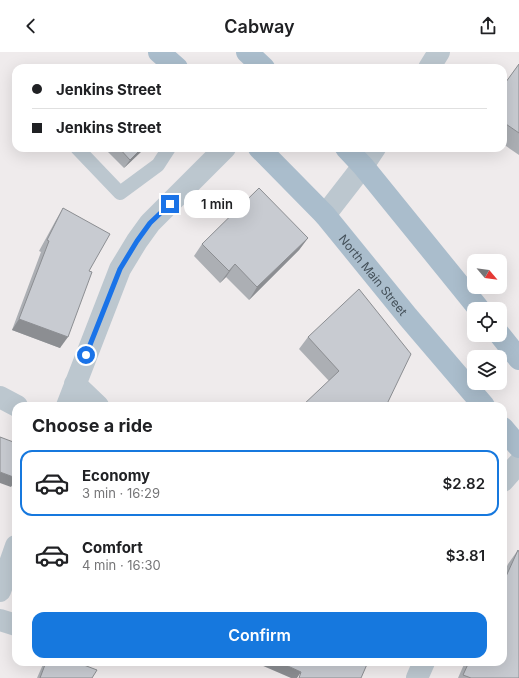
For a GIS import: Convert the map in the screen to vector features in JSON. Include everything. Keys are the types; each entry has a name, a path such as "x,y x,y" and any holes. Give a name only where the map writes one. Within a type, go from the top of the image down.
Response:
{"main road":[{"path":"159,52 172,64"},
{"path":"247,52 260,64"},
{"name":"North Main Street","path":"263,152 325,215 408,317 481,402"},
{"path":"350,152 363,166 473,302"},
{"path":"506,342 519,359"},
{"path":"507,433 519,447"}],"street":[{"path":"432,64 439,52"},
{"path":"68,402 120,269 137,241 150,223 221,152"},
{"path":"325,215 372,152"},
{"path":"75,384 94,402"},
{"path":"0,397 12,403"},
{"path":"507,476 519,463"},
{"path":"0,591 12,557"},
{"path":"0,620 12,624"},
{"path":"416,678 422,666"}],"lane":[{"path":"81,152 120,193 158,165 166,152"}],"building":[{"path":"519,64 519,133 507,125 507,80"},
{"path":"123,152 138,152 130,160"},
{"path":"259,188 308,238 257,287 235,264 229,271 202,244"},
{"path":"63,208 110,234 89,271 92,272 68,337 19,319 49,241 47,240"},
{"path":"359,289 411,354 388,402 306,402 339,371 308,337"},
{"path":"0,437 12,442 12,476 0,472"},
{"path":"518,550 519,678 471,678 463,675 467,666 507,666 507,574"},
{"path":"44,666 86,666 97,670 92,678 40,678"},
{"path":"288,666 366,666 361,678 299,678 301,672"}],"route":[{"path":"86,355 120,269 150,223 170,204"}]}
